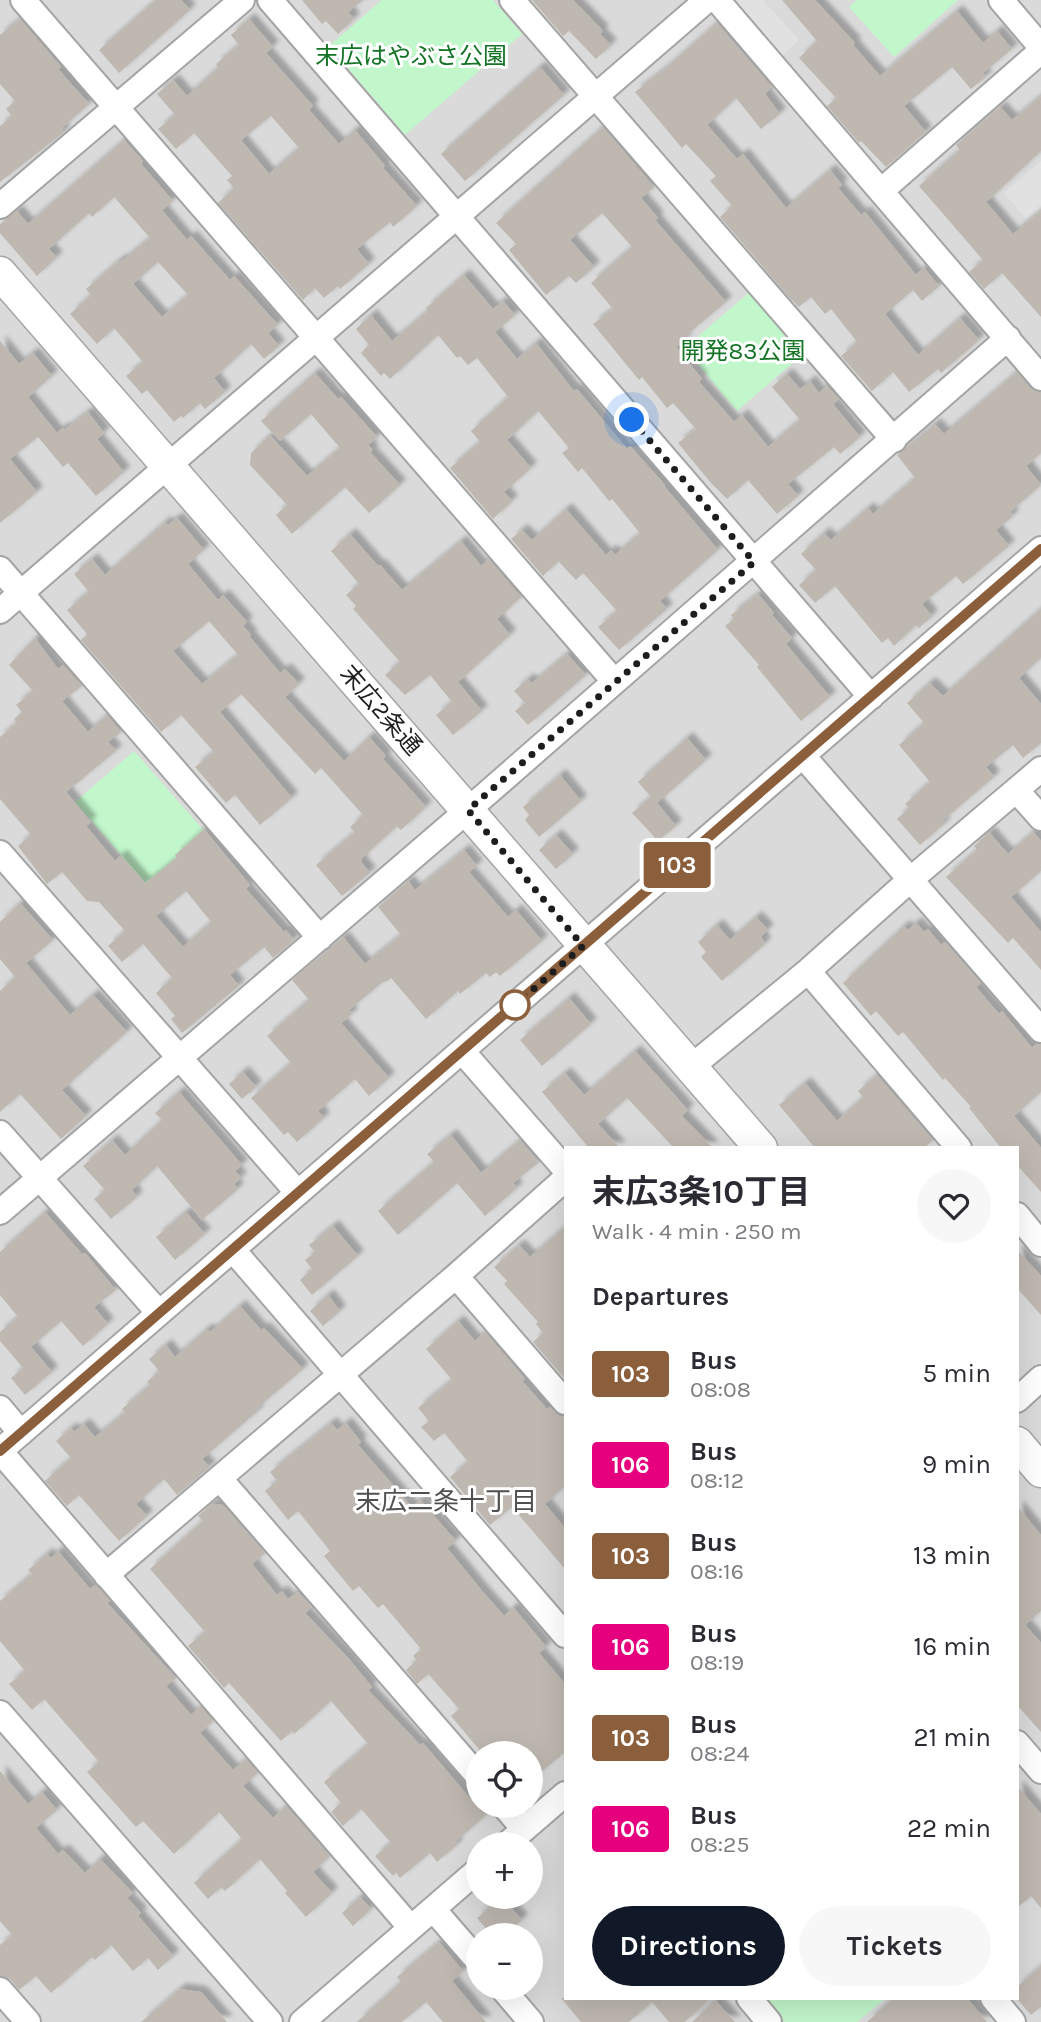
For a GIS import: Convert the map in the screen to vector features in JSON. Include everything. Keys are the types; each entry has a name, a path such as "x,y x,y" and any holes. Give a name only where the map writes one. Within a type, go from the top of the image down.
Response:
{"street":[{"path":"23,0 614,681"},
{"path":"0,206 242,0"},
{"path":"270,0 871,697"},
{"path":"512,0 894,440"},
{"path":"0,611 707,0"},
{"path":"717,0 1041,377"},
{"path":"881,191 1041,49 1001,0"},
{"name":"末広2条通","path":"0,273 759,1146"},
{"path":"0,1212 468,810 1008,338"},
{"path":"411,1928 0,1451 1041,549"},
{"path":"0,569 320,938"},
{"path":"803,756 1041,1030"},
{"path":"691,1067 808,971 1041,769"},
{"path":"1017,791 1041,818"},
{"path":"0,853 298,1193"},
{"path":"808,971 957,1146"},
{"path":"462,1051 564,1167"},
{"path":"0,1133 159,1314"},
{"path":"106,1575 564,1181"},
{"path":"1019,1217 1041,1244"},
{"path":"233,1250 564,1634"},
{"path":"456,1276 564,1401"},
{"path":"1019,1397 1041,1378"},
{"path":"0,1408 21,1433"},
{"path":"1019,1445 1041,1471"},
{"path":"220,1479 466,1762"},
{"path":"0,1713 271,2022"},
{"path":"1019,1745 1041,1771"},
{"path":"522,1832 564,1795"},
{"path":"302,2022 466,1880"},
{"path":"433,1909 466,1947"},
{"path":"0,1990 28,2022"},
{"path":"512,2000 531,2022"},
{"path":"751,2000 769,2022"},
{"path":"995,2000 1013,2022"}],"shaded area":[{"path":"0,0 1041,0 1041,2022 0,2022"},
{"path":"731,0 763,0 799,40 782,56"},
{"path":"1041,161 1041,206 1026,219 1004,193"}],"green space":[{"name":"末広はやぶさ公園","path":"382,0 493,0 522,34 405,135 329,46"},
{"path":"857,0 958,0 894,57 849,7"},
{"name":"開発83公園","path":"750,292 803,354 737,411 684,348"},
{"path":"134,751 205,832 146,884 75,802"},
{"path":"766,2000 884,2000 857,2022 785,2022"}],"building":[{"path":"156,0 181,0 190,10 119,73 99,50"},
{"path":"302,0 363,0 348,12 354,19 338,34 326,21 322,24"},
{"path":"532,0 573,0 603,31 600,34 611,45 596,59 569,31 563,36"},
{"path":"782,0 815,0 855,43 853,45 880,76 957,11 983,43 997,31 1012,49 983,73 986,77 971,89 952,67 904,106 926,132 886,167 861,141 859,143 827,106 836,98 799,58 817,41"},
{"path":"20,19 89,104 63,127 63,133 0,182 0,126 12,116 6,109 15,101 0,84 0,35"},
{"path":"249,19 273,47 266,53 313,106 309,110 339,144 355,130 385,166 383,168 417,206 393,227 390,222 357,249 369,264 340,289 338,286 324,298 315,288 303,300 218,203 234,188 227,180 232,176 194,133 176,149 158,129 175,115 157,94 173,80 187,96 218,68 216,64 239,45 231,35","holes":["271,116 299,148 269,174 241,140"]},
{"path":"717,23 772,87 765,94 780,114 761,129 736,98 707,125 737,159 743,154 786,208 830,170 842,185 838,188 861,215 865,212 916,275 924,268 939,286 922,301 913,290 885,314 918,355 960,318 979,340 941,373 938,369 909,392 893,372 872,391 841,356 857,342 831,309 825,314 811,297 799,307 788,296 720,217 732,206 710,181 716,176 686,144 682,148 635,92"},
{"path":"540,67 564,95 465,181 441,154"},
{"path":"1041,96 1041,151 986,202 1013,234 1041,211 1041,317 1002,273 984,289 969,272 983,260 919,186 960,150 956,145 1000,107 1012,120"},
{"path":"603,127 654,187 641,198 658,218 655,220 726,302 676,347 702,379 699,382 734,422 742,415 768,447 800,420 772,387 787,374 800,389 810,381 819,393 827,386 839,399 833,404 860,437 840,454 834,447 788,484 798,496 777,514 748,480 727,499 711,483 678,443 696,429 673,403 667,408 642,377 639,380 593,324 613,309 591,283 632,247 602,213 570,240 594,267 576,283 569,276 546,295 509,250 516,244 496,223"},
{"path":"124,140 173,201 162,210 187,240 191,236 230,280 234,276 278,325 268,333 279,346 264,359 251,344 214,378 225,392 205,409 200,403 174,422 147,390 142,394 126,376 143,362 114,328 97,344 70,314 91,295 86,289 150,238 114,197 92,217 89,213 49,249 57,257 37,276 0,233 0,224 17,211 28,224","holes":["158,262 188,295 162,317 133,284"]},
{"path":"464,275 493,309 503,301 515,315 495,332 517,359 536,343 574,391 577,389 627,449 630,446 718,550 660,601 667,609 619,650 598,627 617,611 583,573 576,580 558,561 543,576 511,539 522,530 532,540 566,509 606,555 611,550 615,555 640,533 582,468 578,472 562,453 569,448 538,411 507,440 531,468 504,492 512,501 493,519 450,468 480,442 471,431 508,397 477,358 468,365 460,356 457,358 438,335 390,379 384,373 381,376 361,353 369,345 356,329 371,315 392,341 428,311 426,308"},
{"path":"0,341 19,364 33,353 52,376 28,397 57,433 88,412 104,433 97,439 124,472 96,496 68,463 63,467 38,437 10,459 37,492 0,523"},
{"path":"1017,372 1030,388 1041,393 1041,453 1026,466 1041,485 1010,512 1013,516 996,530 1009,546 963,584 956,576 922,604 932,616 919,628 916,625 894,646 888,638 882,643 835,586 815,603 799,585 816,570 801,554 824,533 831,540 868,508 873,514 915,478 897,455 935,424 944,434"},
{"path":"315,373 377,437 368,445 373,450 370,452 400,485 369,513 345,487 292,534 276,515 287,505 250,465 251,453 270,435 307,476 340,448 311,414 280,441 261,421"},
{"path":"177,518 204,550 188,564 218,600 223,595 247,622 243,626 251,635 249,636 280,673 285,669 299,684 285,697 344,761 369,737 386,756 383,759 426,807 401,830 397,826 362,858 361,862 370,873 342,896 316,865 355,832 350,827 363,815 321,768 315,774 241,694 220,712 292,798 260,825 235,795 226,803 195,767 214,752 181,715 161,732 81,640 87,634 67,610 89,592 74,574 92,559 105,575 165,522 168,525","holes":["209,621 238,655 202,684 173,651"]},
{"path":"350,534 402,590 461,541 481,566 489,559 521,597 497,619 510,635 458,682 482,711 453,735 436,715 452,702 430,675 405,695 385,675 400,662 353,609 356,606 346,595 359,584 331,551"},
{"path":"758,594 792,638 786,644 830,697 801,721 757,667 759,665 725,626 734,619 731,615"},
{"path":"1041,609 1041,658 1019,678 1041,704 1041,743 1023,758 1013,745 986,767 994,777 942,821 944,824 920,845 897,819 909,808 905,804 930,782 899,745 924,723 907,703 930,683 943,696"},
{"path":"35,638 58,669 63,665 82,686 62,701 88,732 107,715 121,732 108,742 116,751 66,792 91,822 86,826 115,861 121,855 145,883 177,858 175,855 204,829 250,885 246,889 294,940 273,958 264,947 230,975 239,986 182,1033 171,1019 175,1016 156,993 172,978 143,944 122,962 108,946 125,931 99,902 87,901 62,872 47,884 18,846 31,835 0,799 0,737 17,723 14,719 22,712 16,705 33,691 9,665","holes":["186,891 211,922 183,947 156,916"]},
{"path":"567,654 586,675 528,725 515,711 525,703 514,691 528,679 532,683"},
{"path":"687,738 706,760 657,803 676,826 658,841 632,813 651,797 638,782"},
{"path":"560,775 581,801 539,837 525,820 529,815 523,807"},
{"path":"989,832 1008,854 1033,832 1041,841 1041,871 1011,897 1041,932 1041,970 1013,938 1008,943 946,877 977,850 974,846"},
{"path":"556,835 573,854 556,869 539,850"},
{"path":"464,850 477,866 469,872 508,917 516,910 542,941 500,976 496,972 490,977 486,973 460,994 458,991 426,1019 391,978 384,981 349,1010 352,1014 341,1023 389,1078 369,1096 355,1079 318,1111 324,1118 297,1142 288,1132 284,1135 251,1098 291,1063 267,1036 309,1000 292,980 343,937 365,964 401,935 378,907 408,881 415,890"},
{"path":"20,903 53,940 26,963 70,1015 93,995 127,1032 62,1090 86,1116 61,1139 20,1094 0,1112 0,991 15,977 0,959 0,922"},
{"path":"756,917 768,930 761,936 765,944 722,981 701,957 706,952 698,942 717,925 730,940"},
{"path":"916,923 924,932 928,929 941,945 945,942 981,983 976,987 999,1014 1002,1011 1032,1048 1041,1044 1041,1092 1014,1116 1041,1148 1041,1192 1019,1167 1019,1146 999,1146 969,1108 971,1107 945,1078 943,1080 903,1032 898,1036 876,1011 871,1016 843,983 904,926 908,930"},
{"path":"569,998 591,1024 542,1066 520,1040"},
{"path":"635,1051 688,1110 682,1116 711,1146 672,1146 627,1098 598,1124 618,1146 587,1146 542,1092 565,1073 584,1095"},
{"path":"243,1072 256,1087 242,1099 229,1084"},
{"path":"877,1075 933,1140 926,1146 813,1146 779,1105 805,1083 837,1121 863,1097 858,1091"},
{"path":"179,1092 242,1165 235,1171 241,1178 234,1184 238,1189 202,1220 157,1166 132,1190 137,1197 111,1219 94,1199 105,1190 83,1166 112,1140 125,1155 162,1120 155,1113"},
{"path":"451,1135 481,1173 520,1140 539,1162 513,1183 517,1188 485,1216 457,1183 398,1235 378,1211 434,1162 427,1154"},
{"path":"45,1212 116,1290 94,1307 108,1324 83,1346 61,1321 31,1347 52,1372 25,1395 11,1378 23,1368 0,1341 0,1332 18,1317 0,1295 0,1252"},
{"path":"186,1212 205,1234 175,1260 156,1237"},
{"path":"333,1226 358,1256 312,1295 300,1280 312,1269 305,1260 315,1252 309,1245"},
{"path":"564,1228 564,1378 533,1342 543,1333 536,1324 538,1322 504,1284 507,1281 494,1267 519,1245 530,1257"},
{"path":"1019,1252 1041,1276 1041,1315 1019,1290"},
{"path":"328,1295 340,1311 323,1326 310,1311"},
{"path":"240,1306 261,1330 264,1328 303,1369 202,1459 210,1467 177,1495 164,1479 136,1504 147,1516 119,1541 79,1495 67,1506 45,1481 71,1458 56,1441 71,1428 74,1432 84,1424 95,1437 125,1413 122,1409 150,1385 147,1382 159,1371 149,1359 166,1345 175,1357 207,1329 210,1332"},
{"path":"458,1321 475,1341 485,1332 547,1409 550,1407 564,1417 564,1487 545,1504 564,1527 564,1568 512,1507 490,1525 450,1477 468,1462 444,1433 434,1441 421,1427 429,1421 418,1408 452,1380 426,1349"},
{"path":"331,1423 337,1430 346,1423 361,1442 358,1445 412,1507 420,1500 456,1541 447,1548 504,1616 513,1607 546,1647 539,1653 564,1683 564,1753 543,1770 543,1741 472,1741 451,1716 459,1709 428,1674 417,1684 406,1670 417,1660 413,1656 421,1649 383,1604 378,1608 359,1586 353,1591 324,1556 330,1551 298,1511 288,1520 265,1491 277,1481 270,1472"},
{"path":"212,1504 223,1505 265,1553 252,1564 277,1595 282,1591 288,1599 298,1592 312,1607 305,1613 372,1687 368,1690 420,1745 423,1743 466,1794 466,1818 483,1818 437,1862 430,1853 400,1878 396,1873 393,1876 375,1856 391,1843 361,1809 343,1826 331,1812 341,1803 324,1782 368,1744 331,1701 294,1734 292,1731 281,1741 229,1683 224,1688 188,1646 205,1632 150,1569 203,1521 198,1516"},
{"path":"1019,1508 1041,1535 1041,1611 1025,1625 1041,1643 1041,1732 1019,1707"},
{"path":"58,1551 90,1589 97,1586 110,1601 107,1603 176,1678 166,1686 191,1715 200,1706 213,1721 200,1733 233,1770 246,1759 258,1773 243,1786 273,1818 286,1806 330,1856 313,1872 332,1893 306,1917 260,1859 225,1891 221,1887 208,1899 194,1883 242,1839 219,1812 174,1854 143,1821 136,1827 87,1772 99,1762 44,1699 32,1710 9,1684 25,1671 0,1641 0,1601 32,1574 28,1570 47,1554 51,1558"},
{"path":"0,1771 28,1804 42,1792 57,1810 36,1828 58,1854 63,1850 85,1873 100,1859 133,1893 127,1898 141,1913 138,1916 173,1956 158,1970 148,1958 133,1971 111,1945 95,1960 92,1957 51,1993 36,1976 19,1990 11,1980 0,1976 0,1945 12,1935 0,1921"},
{"path":"1019,1788 1041,1814 1041,1908 1031,1896 1019,1906"},
{"path":"360,1897 371,1909 353,1926 342,1913"},
{"path":"488,1909 512,1909 522,1920 518,1923 481,1923 477,1918"},
{"path":"439,1942 463,1971 452,1981 486,2022 443,2022 426,2002 402,2022 357,2022 401,1982 397,1977"},
{"path":"1041,1966 1041,2007 1031,2015 1018,2000 1019,1985"},
{"path":"180,1989 201,1992 227,2022 141,2022"},
{"path":"561,1998 709,2000 685,2022 669,2022 652,2002 629,2022 581,2022"},
{"path":"715,2000 735,2022 692,2022"},
{"path":"892,2000 969,2000 987,2022 867,2022"}],"bus line":[{"name":"103","path":"0,1451 1041,549"}],"district":[{"name":"末広二条十丁目","path":"446,1501"}],"route":[{"path":"515,1005 583,946 468,810 754,562 632,420"}]}
